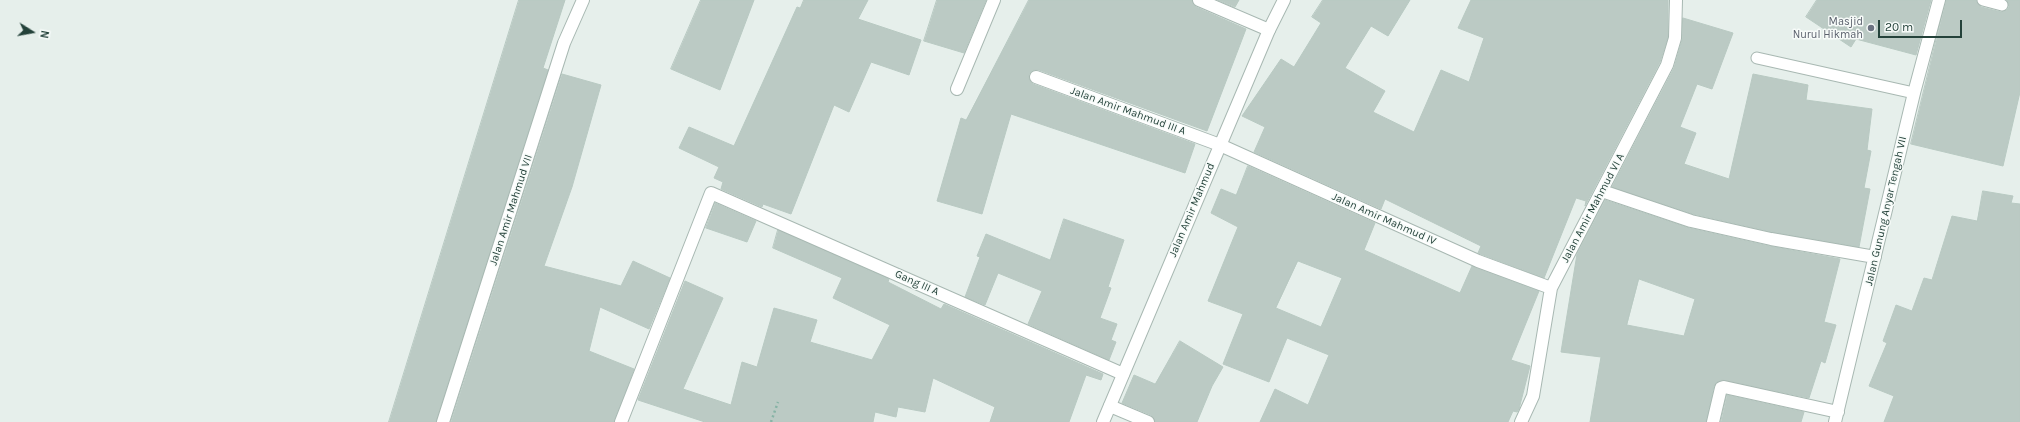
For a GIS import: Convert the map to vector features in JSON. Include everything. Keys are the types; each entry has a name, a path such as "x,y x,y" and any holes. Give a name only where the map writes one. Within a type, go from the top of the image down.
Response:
{"street":[{"name":"Jalan Amir Mahmud VII","path":"443,422 562,51 583,0"},
{"path":"957,89 994,0"},
{"path":"1199,0 1269,30"},
{"name":"Jalan Amir Mahmud","path":"1103,422 1269,30 1284,0"},
{"name":"Jalan Amir Mahmud VI A","path":"1521,422 1533,396 1551,288 1667,65 1675,38 1676,0"},
{"name":"Jalan Gunung Anyar Tengah VII","path":"1837,417 1914,93 1939,0"},
{"name":"Jalan Amir Mahmud III A","path":"1036,77 1220,145"},
{"name":"Jalan Amir Mahmud IV","path":"1220,145 1478,261 1551,288"},
{"path":"1602,191 1691,221 1771,240 1875,257"},
{"name":"Gang III A","path":"620,422 711,193 1123,374"},
{"path":"1713,422 1721,388 1724,387 1837,417"},
{"path":"1110,406 1148,422"}],"lane":[{"path":"1983,0 2002,5"},
{"path":"1757,58 1914,93"}],"path":[{"path":"771,422 778,402"}],"building":[{"path":"519,0 565,0 543,68 548,70 436,422 389,422"},
{"path":"701,0 754,0 720,90 671,69"},
{"path":"804,0 868,0 858,19 921,40 909,75 871,62 849,112 834,105 791,214 763,204 762,207 721,189 723,182 714,178 719,167 679,148 689,127 734,146 797,7 800,8"},
{"path":"937,0 986,0 964,53 924,41"},
{"path":"1029,0 1192,0 1196,7 1246,29 1207,131 1039,70 1034,70 1029,74 1029,79 1033,84 1195,144 1185,173 1011,114 982,214 937,201 961,118 966,120"},
{"path":"1218,0 1239,0 1235,7"},
{"path":"1323,0 1410,0 1388,36 1371,26 1345,68 1385,91 1373,112 1414,132 1441,70 1469,82 1484,38 1458,28 1471,0 1668,0 1668,37 1660,62 1585,206 1586,201 1576,198 1544,278 1478,253 1481,246 1385,199 1381,209 1254,152 1265,127 1242,116 1281,59 1294,67 1321,23 1312,17"},
{"name":"Masjid Nurul Hikmah","path":"1817,0 1931,0 1916,55 1856,39 1851,47 1806,17"},
{"path":"1946,0 1976,0 1981,7 2001,12 2007,10 2009,7 2007,0 2020,0 2020,92 2003,166 1911,144"},
{"path":"1683,18 1733,33 1712,89 1697,84 1680,127 1696,133 1684,164 1729,179 1753,74 1808,85 1806,100 1872,109 1867,150 1871,151 1864,188 1870,189 1859,247 1772,232 1693,214 1612,187 1674,68 1682,40"},
{"path":"562,74 601,85 572,187 544,266 621,286 633,261 670,278 649,329 600,307 589,351 634,369 614,422 451,422"},
{"path":"1248,166 1375,223 1364,250 1460,293 1472,266 1539,291 1511,360 1530,366 1517,412 1513,411 1508,422 1260,422 1275,389 1308,405 1329,355 1287,338 1269,382 1223,364 1243,314 1208,301 1238,227 1211,213 1221,189 1236,195","holes":["1298,261 1342,278 1321,327 1276,308"]},
{"path":"1983,191 2013,196 2011,203 2020,204 2020,422 1884,422 1894,396 1869,386 1887,343 1883,341 1896,305 1912,311 1924,278 1932,280 1952,216 1977,221"},
{"path":"1605,200 1689,228 1769,246 1840,259 1824,322 1836,325 1825,363 1821,361 1809,398 1722,380 1714,386 1706,422 1590,422 1601,357 1561,352 1577,254","holes":["1639,279 1695,299 1684,336 1627,325"]},
{"path":"715,203 756,221 747,242 706,228"},
{"path":"1064,219 1124,240 1108,287 1111,288 1100,318 1117,324 1111,340 1116,342 1109,360 1028,324 1042,291 998,273 985,305 965,297 980,257 977,256 986,234 1050,260"},
{"path":"778,230 889,279 888,282 941,309 944,304 1103,374 1101,380 1086,375 1069,422 990,422 995,407 933,378 925,412 898,407 896,417 875,412 873,422 705,422 638,400 685,281 723,298 683,389 731,405 742,362 757,367 774,308 817,320 810,342 872,360 890,325 833,298 842,278 773,248"},
{"path":"1180,341 1223,367 1212,386 1197,422 1155,422 1151,415 1122,403 1134,375 1155,384"},
{"path":"1727,395 1804,412 1801,422 1721,422"}],"place":[{"name":"Masjid Nurul Hikmah","path":"1871,28"}]}
